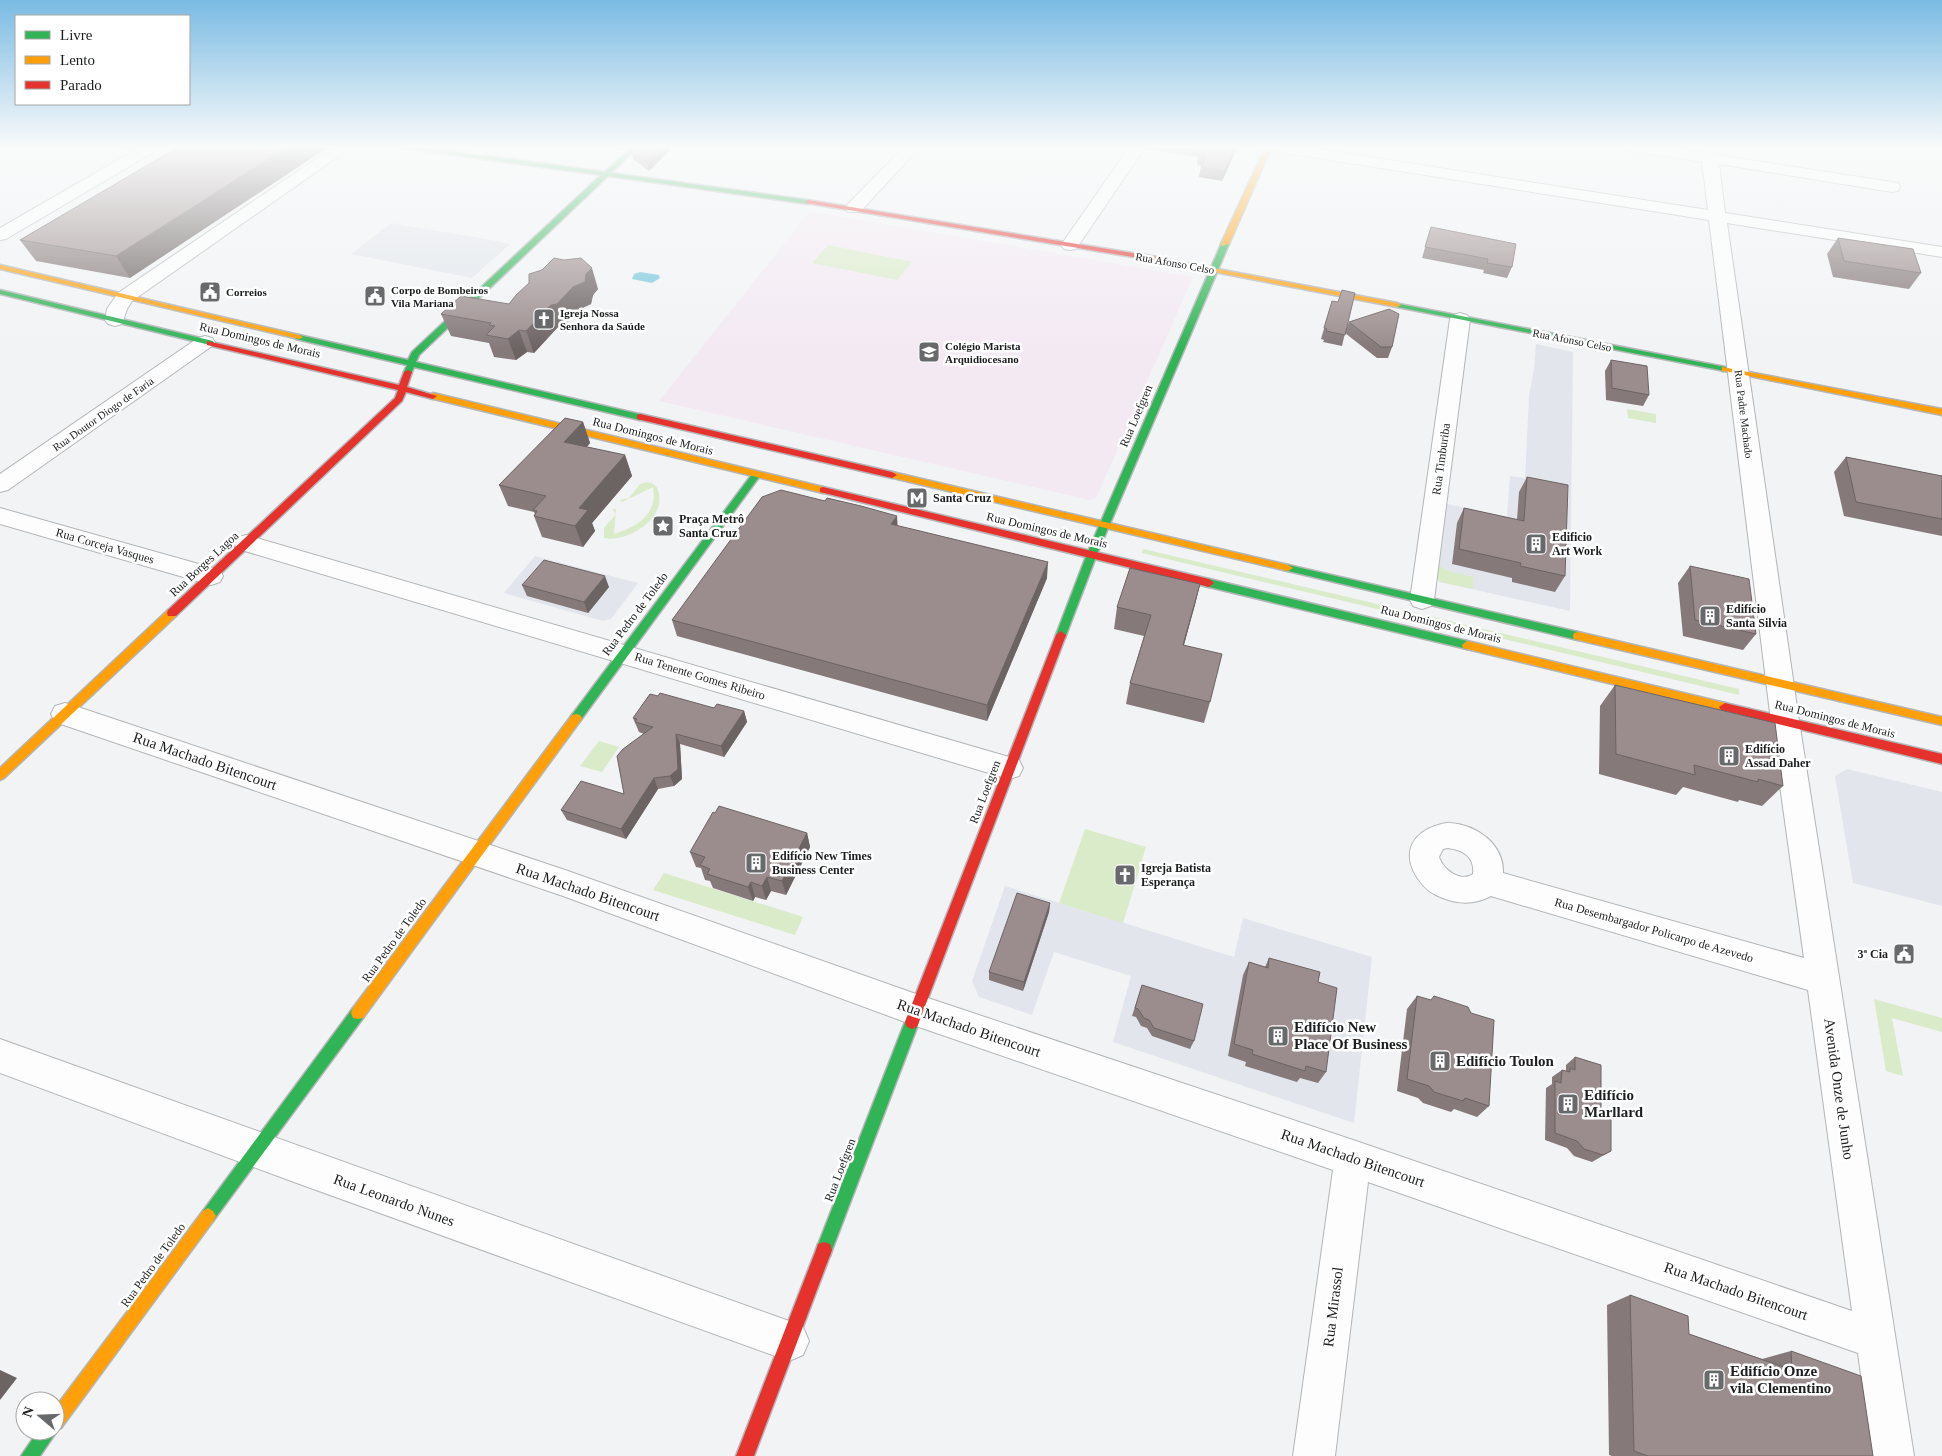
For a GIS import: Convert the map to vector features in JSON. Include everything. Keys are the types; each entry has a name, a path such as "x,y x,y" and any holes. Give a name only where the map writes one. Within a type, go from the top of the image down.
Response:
{"main road":[{"path":"409,363 415,354 564,214"},
{"name":"Rua Afonso Celso","path":"888,214 1214,269 1460,319 1942,412"},
{"name":"Rua Loefgren","path":"745,1456 1092,554 1240,214"},
{"name":"Rua Domingos de Morais","path":"0,267 1104,527 1942,721"},
{"name":"Rua Domingos de Morais","path":"0,292 1942,759"},
{"name":"Rua Borges Lagoa","path":"0,775 399,400 404,388 409,363"},
{"name":"Rua Pedro de Toledo","path":"65,1408 756,474"},
{"path":"30,1456 41,1441"}],"street":[{"path":"0,235 36,214"},
{"path":"115,320 117,309 124,297 246,214"},
{"path":"1070,246 1092,214"},
{"path":"1706,214 1942,252"},
{"name":"Rua Padre Machado","path":"1718,216 1785,721"},
{"name":"Rua Timburiba","path":"1422,600 1460,319"},
{"name":"Rua Doutor Diogo de Faria","path":"0,485 205,342"},
{"name":"Rua Corceja Vasques","path":"0,516 211,576"},
{"name":"Rua Tenente Gomes Ribeiro","path":"246,543 1009,768"},
{"name":"Rua Machado Bitencourt","path":"65,714 565,883 916,1010 1353,1158 1875,1339"},
{"name":"Avenida Onze de Junho","path":"1785,721 1892,1456"},
{"name":"Rua Desembargador Policarpo de Azevedo","path":"1486,881 1823,979"},
{"name":"Rua Leonardo Nunes","path":"0,1056 789,1341"},
{"name":"Rua Mirassol","path":"1314,1456 1353,1158"}],"shaded area":[{"name":"Colégio Marista Arquidiocesano","path":"808,214 827,214 1193,277 1096,498 1090,500 659,401"},
{"path":"391,223 510,244 472,278 351,254"},
{"path":"1536,344 1573,352 1570,611 1440,582 1437,579 1447,504 1507,517 1510,476 1525,478 1529,396"},
{"path":"535,556 638,583 611,619 603,621 504,593"},
{"path":"1847,769 1942,792 1942,906 1853,883 1835,776"},
{"path":"1005,886 1234,957 1243,918 1372,957 1354,1123 1113,1042 1131,976 1054,952 1032,1015 979,997 972,981"}],"green space":[{"path":"828,245 912,262 897,280 812,263"},
{"path":"1627,409 1656,414 1656,423 1628,418"},
{"path":"647,482 657,487 659,504 656,513 650,521 642,528 623,537 604,538 604,528 616,515 614,534 638,523 649,512 654,496 653,487 622,502 620,500 629,498 640,484"},
{"path":"1143,549 1739,689 1739,695 1142,553"},
{"path":"1439,564 1445,570 1473,577 1473,589 1440,582 1437,579"},
{"path":"599,741 619,747 602,772 580,766"},
{"path":"1085,829 1146,847 1123,923 1059,903"},
{"path":"664,873 803,917 795,935 653,890"},
{"path":"1874,999 1942,1018 1942,1032 1892,1018 1903,1076 1886,1071"}],"water":[{"path":"640,272 659,275 660,278 652,283 632,279 634,274"}],"building":[{"path":"64,214 182,214 116,256 20,240"},
{"path":"1431,227 1516,244 1512,267 1487,263 1488,259 1425,247"},
{"path":"1838,238 1913,249 1921,273 1844,261"},
{"path":"554,258 564,260 581,258 592,268 586,274 585,282 573,287 557,304 551,305 526,331 519,330 508,339 486,335 495,326 489,325 491,323 441,314 461,296 509,304 529,283 529,274 542,270"},
{"path":"1342,290 1355,293 1345,335 1326,331 1327,329 1324,328 1332,301 1338,302"},
{"path":"1389,309 1399,314 1392,347 1381,347 1349,322"},
{"path":"1611,360 1647,366 1649,395 1612,388"},
{"path":"565,418 583,422 564,442 625,455 579,508 588,510 575,526 534,516 537,511 533,510 546,496 499,485"},
{"path":"1846,457 1942,476 1942,519 1856,502"},
{"path":"1527,477 1568,485 1565,576 1520,566 1521,563 1459,549 1464,508 1524,521"},
{"path":"781,490 825,501 827,498 861,506 897,516 891,524 1048,562 987,705 672,620 762,497"},
{"path":"544,560 605,576 584,602 522,585"},
{"path":"1690,566 1749,579 1756,634 1695,620"},
{"path":"1130,568 1200,584 1183,645 1222,654 1210,702 1130,683 1151,615 1117,607"},
{"path":"1615,685 1775,723 1783,786 1758,779 1758,782 1694,765 1695,775 1616,754"},
{"path":"660,693 714,708 717,704 744,711 721,746 676,734 678,769 670,776 654,778 621,829 561,810 581,781 624,794 617,756 623,749 653,727 635,722 637,719 633,718 650,694 658,696"},
{"name":"Edifício New Times Business Center","path":"719,806 807,833 782,881 767,877 762,886 751,882 748,887 707,874 710,869 700,865 705,857 690,852 713,812 715,813"},
{"path":"1017,893 1050,903 1024,982 989,972"},
{"name":"Edifício New Place Of Business","path":"1269,958 1320,972 1318,982 1337,988 1326,1072 1306,1066 1305,1071 1252,1054 1253,1050 1234,1044 1249,962 1268,968"},
{"path":"1142,985 1203,1004 1194,1041 1154,1028 1149,1020 1144,1018 1138,1009 1135,1008"},
{"name":"Edifício Toulon","path":"1417,996 1431,1000 1434,996 1468,1007 1471,1013 1494,1020 1489,1106 1465,1098 1463,1101 1434,1092 1429,1086 1407,1079"},
{"name":"Edifício Marllard","path":"1575,1057 1601,1065 1601,1110 1611,1113 1611,1151 1603,1155 1584,1149 1577,1141 1555,1133 1555,1081 1561,1083 1562,1070 1570,1072 1570,1068 1575,1070"},
{"name":"Edifício Onze vila Clementino","path":"1630,1295 1688,1316 1689,1334 1792,1370 1791,1351 1861,1376 1873,1456 1648,1456 1634,1451"}],"traffic: fast":[{"path":"408,372 415,354 564,214"},
{"path":"1061,635 1092,554 1225,244"},
{"path":"0,292 210,343"},
{"path":"1397,305 1725,369"},
{"path":"299,337 640,417"},
{"path":"576,718 756,475"},
{"path":"1288,568 1578,636"},
{"path":"1209,583 1467,645"},
{"path":"208,1216 358,1013"},
{"path":"824,1250 912,1022"},
{"path":"30,1456 41,1441"}],"traffic: slow":[{"path":"1225,244 1238,214"},
{"path":"1157,259 1397,305"},
{"path":"0,267 299,337"},
{"path":"1725,369 1942,412"},
{"path":"433,396 823,490"},
{"path":"892,475 1288,568"},
{"path":"0,775 172,613"},
{"path":"1578,636 1942,721"},
{"path":"1467,645 1725,707"},
{"path":"358,1013 576,718"},
{"path":"65,1409 208,1216"}],"traffic: jam":[{"path":"881,214 1157,259"},
{"path":"210,343 433,396"},
{"path":"172,613 399,399 408,372"},
{"path":"640,417 892,475"},
{"path":"823,490 1209,583"},
{"path":"912,1022 1061,635"},
{"path":"1725,707 1942,759"},
{"path":"745,1456 824,1250"}],"place":[{"name":"Correios","path":"210,292"},
{"name":"Corpo de Bombeiros Vila Mariana","path":"375,296"},
{"name":"Igreja Nossa Senhora da Saúde","path":"544,319"},
{"name":"Colégio Marista Arquidiocesano","path":"929,352"},
{"name":"Santa Cruz","path":"917,498"},
{"name":"Praça Metrô Santa Cruz","path":"663,526"},
{"name":"Edificio Art Work","path":"1536,544"},
{"name":"Edifício Santa Silvia","path":"1710,616"},
{"name":"Edifício Assad Daher","path":"1729,756"},
{"name":"Edifício New Times Business Center","path":"756,863"},
{"name":"Igreja Batista Esperança","path":"1125,875"},
{"name":"3ª Cia","path":"1904,954"},
{"name":"Edifício New Place Of Business","path":"1278,1036"},
{"name":"Edifício Toulon","path":"1440,1061"},
{"name":"Edifício Marllard","path":"1568,1104"},
{"name":"Edifício Onze vila Clementino","path":"1714,1380"}]}
